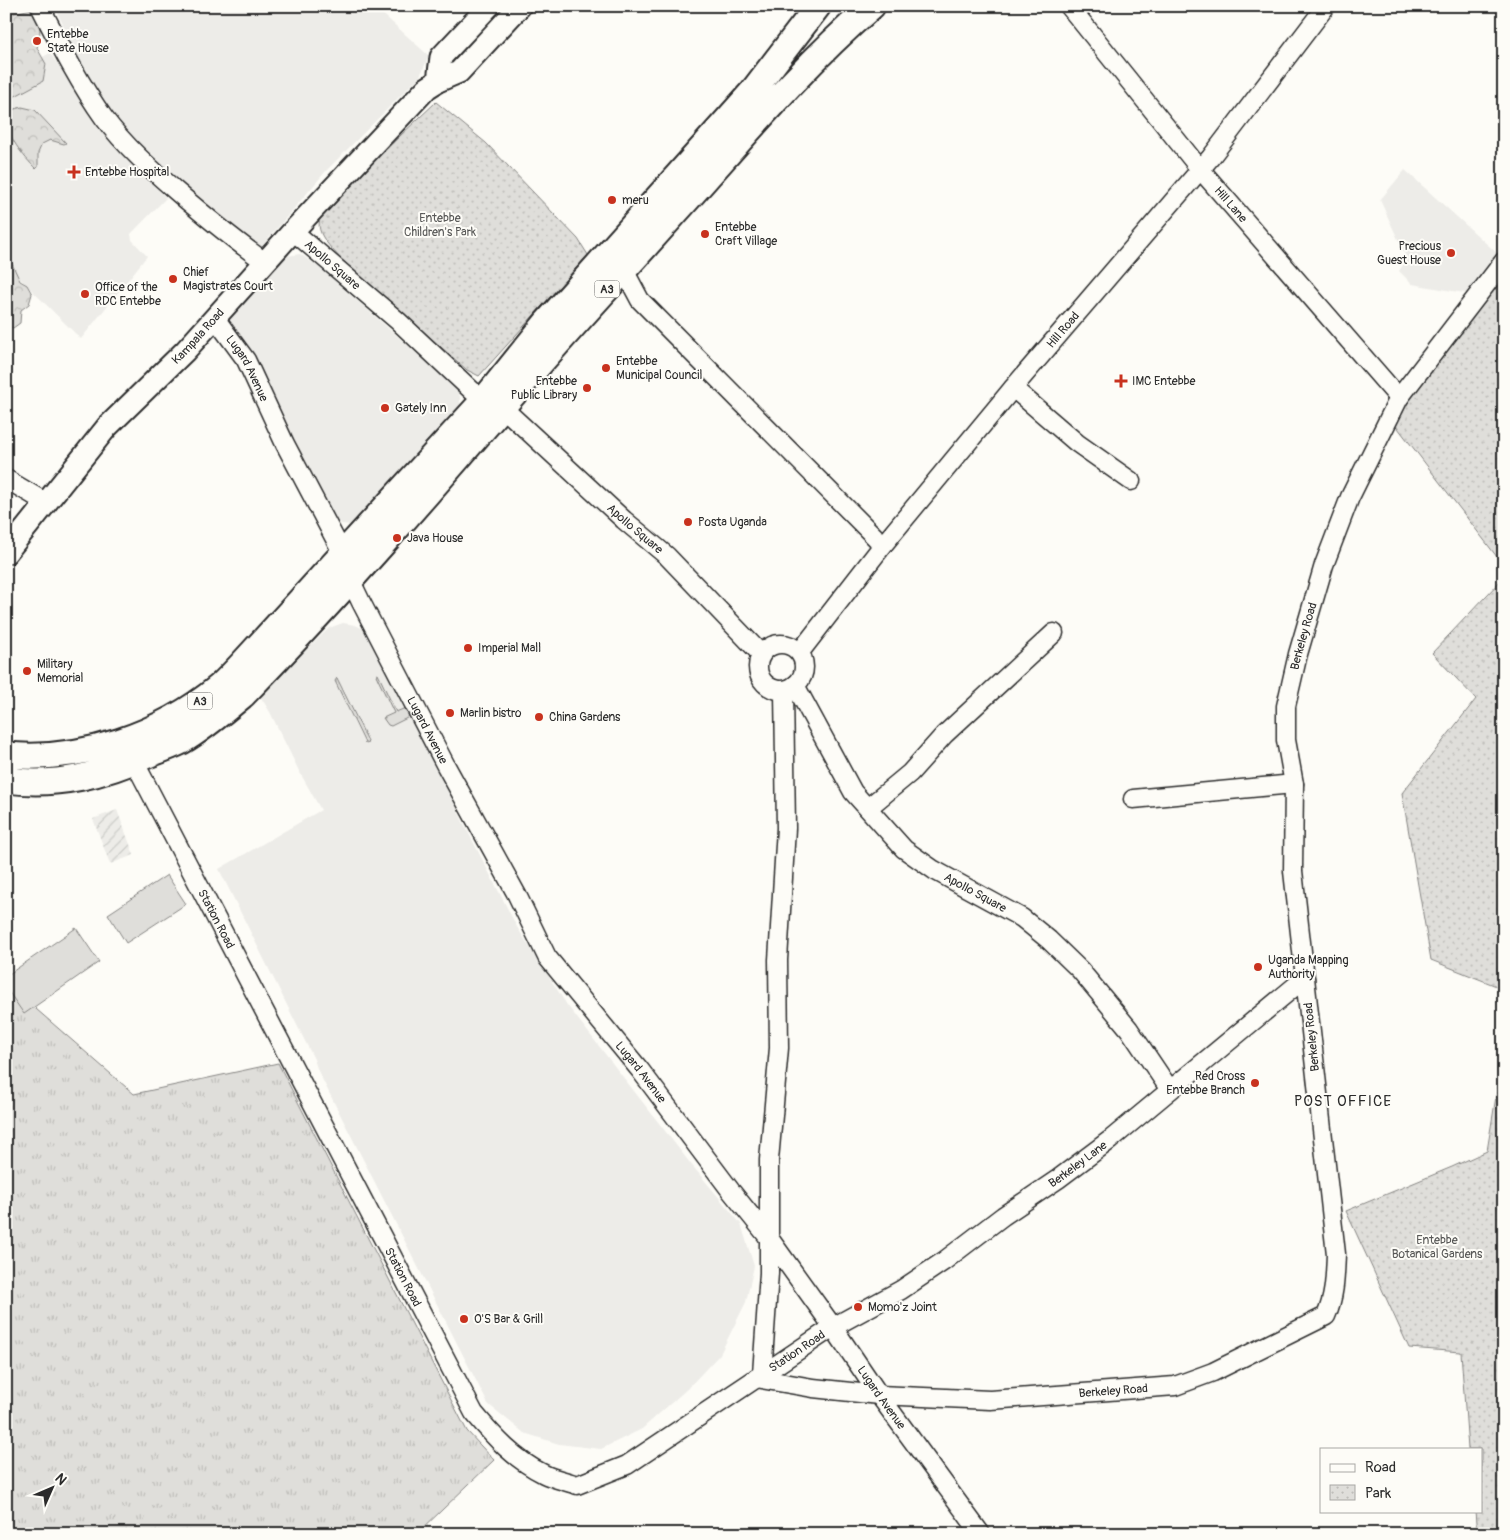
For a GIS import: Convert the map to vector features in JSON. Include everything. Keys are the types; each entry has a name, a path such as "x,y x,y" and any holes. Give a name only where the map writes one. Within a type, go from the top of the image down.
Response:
{"highway":[{"name":"A3","path":"6,780 29,783 68,780 101,773 181,741 215,718 243,695 350,579 493,405 546,323 752,92 818,6"},
{"name":"A3","path":"6,755 56,755 114,744 149,731 188,709 219,686 251,654 342,554 493,405 536,368 754,124 836,37 872,6"}],"main road":[{"path":"438,81 441,57 489,6"},
{"name":"Kampala Road","path":"6,553 107,427 185,351 293,231 427,88 459,72 520,6"}],"street":[{"path":"40,6 63,52 83,86 105,119 121,138 151,169 182,196 230,237 265,262"},
{"name":"Hill Lane","path":"1069,6 1200,169 1399,398"},
{"name":"Hill Road","path":"800,652 883,545 1200,169 1326,6"},
{"name":"Apollo Square","path":"293,231 667,556 761,654"},
{"name":"Berkeley Road","path":"759,1376 813,1388 879,1395 990,1400 1175,1386 1213,1372 1326,1316 1332,1303 1334,1291 1336,1254 1293,871 1294,784 1286,740 1286,706 1298,654 1324,565 1347,505 1399,398 1504,261"},
{"path":"624,270 640,300 883,545"},
{"name":"Lugard Avenue","path":"215,318 246,360 285,444 342,554 350,579 446,766 517,895 547,958 640,1070 731,1191 769,1238 879,1395 981,1534"},
{"path":"1014,388 1077,442 1131,481"},
{"path":"6,479 45,502"},
{"path":"869,807 910,773 944,735 1054,633"},
{"path":"782,644 794,647 804,659 804,668 800,681 790,688 773,689 765,684 760,677 758,664 761,654 767,648 774,645 782,644"},
{"path":"759,1376 769,1273 770,1160 779,1048 778,960 786,828 790,688"},
{"name":"Apollo Square","path":"790,688 854,792 904,848 934,870 1022,918 1049,940 1080,970 1129,1029 1170,1090"},
{"name":"Station Road","path":"134,761 474,1414 516,1457 544,1474 577,1485 627,1465 833,1327"},
{"path":"1133,800 1294,784"},
{"name":"Berkeley Lane","path":"833,1327 901,1290 944,1261 1003,1216 1058,1179 1110,1140 1305,978"}],"shaded area":[{"path":"54,6 374,6 429,56 420,76 326,171 261,247 191,194 158,165 113,115 87,74"},
{"name":"Entebbe Hospital","path":"50,53 102,129 166,198 131,234 132,240 147,256 81,339 6,265 6,78"},
{"path":"1405,170 1499,255 1470,294 1412,284 1399,271 1407,259 1380,200"},
{"path":"300,254 319,267 456,388 460,397 460,408 352,525 341,524 336,520 231,327 230,317 233,308 281,257"},
{"path":"343,623 355,625 369,631 517,927 567,1005 690,1163 741,1224 754,1266 746,1302 720,1354 688,1388 642,1429 601,1449 559,1444 524,1433 488,1404 318,1071 314,1059 219,869 321,810 260,696 329,628"},
{"path":"117,810 134,855 110,864 93,819"}],"green space":[{"path":"31,9 37,17 40,27 37,48 46,64 43,81 6,101 6,17"},
{"name":"Entebbe Children's Park","path":"436,102 486,143 578,239 588,255 479,376 467,370 340,258 324,239 319,226 322,212 328,204"},
{"path":"22,107 35,110 66,143 50,140 42,144 38,153 38,167 36,169 16,145 7,124 7,116 11,110"},
{"path":"6,251 20,281 27,285 32,294 29,304 21,310 20,323 13,328 6,325"},
{"path":"1504,268 1504,566 1388,415"},
{"path":"1504,577 1504,989 1431,960 1402,793 1476,699 1432,653"},
{"path":"378,674 396,712 408,707 410,714 407,718 391,726 383,718 394,713 376,675"},
{"path":"337,678 368,741 367,744 335,681"},
{"path":"167,875 186,904 126,943 108,914"},
{"path":"76,928 99,962 24,1014 6,988 6,976"},
{"path":"6,983 134,1094 278,1063 467,1431 494,1460 417,1534 6,1534"},
{"name":"Entebbe Botanical Gardens","path":"1504,1048 1504,1534 1477,1534 1475,1512 1482,1512 1482,1448 1468,1448 1461,1352 1409,1348 1346,1211 1487,1151"}],"place":[{"name":"Entebbe State House","path":"37,41"},
{"name":"Entebbe Hospital","path":"74,172"},
{"name":"meru","path":"612,200"},
{"name":"Entebbe Craft Village","path":"705,234"},
{"name":"Precious Guest House","path":"1451,253"},
{"name":"Chief Magistrates Court","path":"173,279"},
{"name":"Office of the RDC Entebbe","path":"85,294"},
{"name":"Entebbe Municipal Council","path":"606,368"},
{"name":"IMC Entebbe","path":"1121,381"},
{"name":"Entebbe Public Library","path":"587,388"},
{"name":"Gately Inn","path":"385,408"},
{"name":"Posta Uganda","path":"688,522"},
{"name":"Java House","path":"397,538"},
{"name":"Imperial Mall","path":"468,648"},
{"name":"Military Memorial","path":"27,671"},
{"name":"Marlin bistro","path":"450,713"},
{"name":"China Gardens","path":"539,717"},
{"name":"Uganda Mapping Authority","path":"1258,967"},
{"name":"Red Cross Entebbe Branch","path":"1255,1083"},
{"name":"Momo'z Joint","path":"858,1307"},
{"name":"O'S Bar & Grill","path":"464,1319"}],"district":[{"name":"POST OFFICE","path":"1343,1101"}]}
